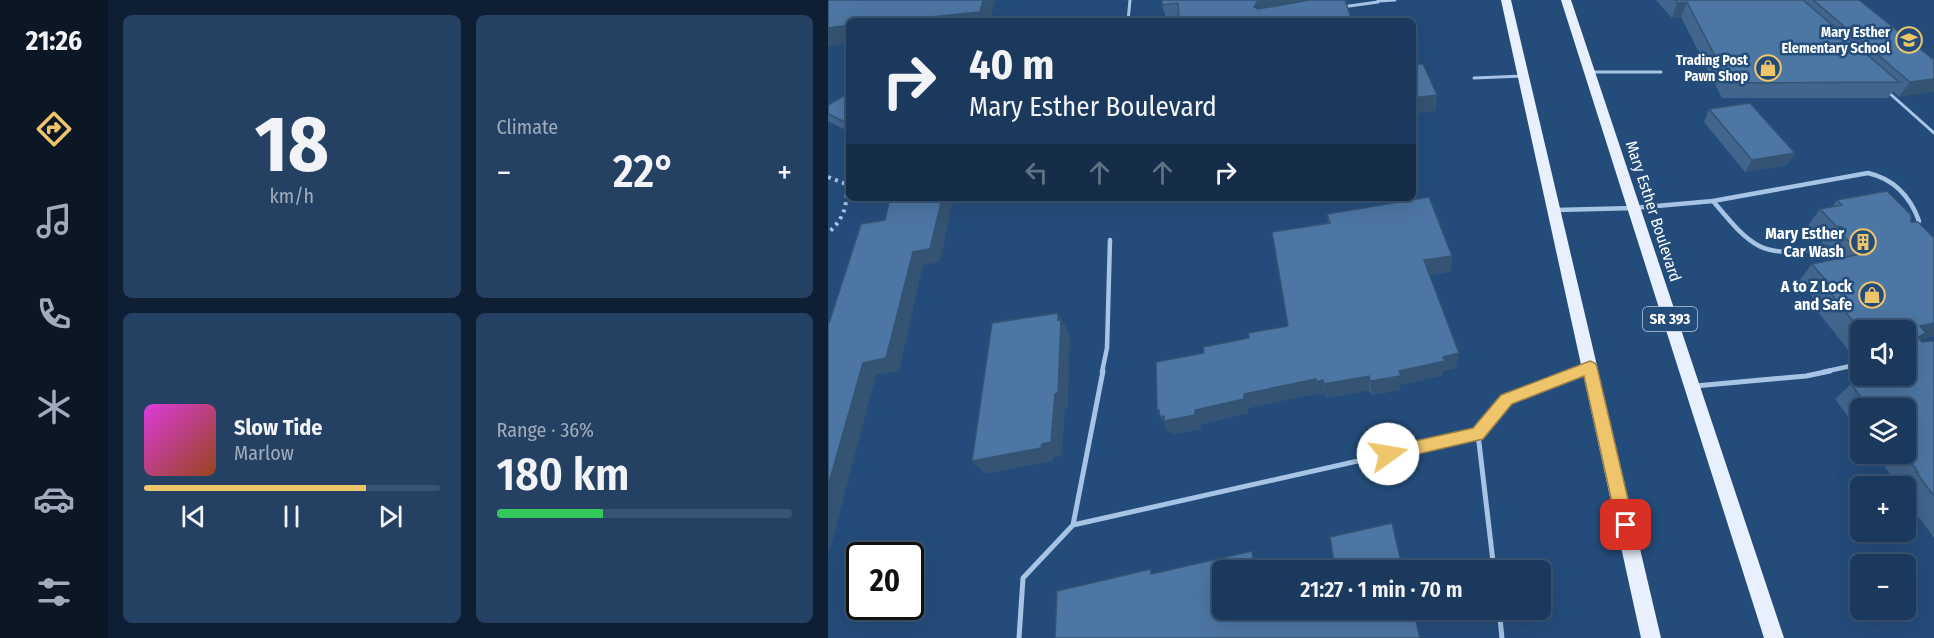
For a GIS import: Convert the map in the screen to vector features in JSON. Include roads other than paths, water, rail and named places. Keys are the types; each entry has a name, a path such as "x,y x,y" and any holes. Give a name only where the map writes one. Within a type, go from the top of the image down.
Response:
{"main road":[{"path":"1506,0 1651,638"},
{"name":"Mary Esther Boulevard","path":"1566,0 1774,638"}],"lane":[{"path":"1128,18 1130,0"},
{"path":"1335,8 1395,0"},
{"path":"1590,72 1661,72"},
{"path":"1474,78 1523,76"},
{"path":"1881,86 1934,132"},
{"path":"1554,210 1634,208 1713,201 1868,173 1881,175 1893,182 1916,209 1919,221 1912,231"},
{"path":"1713,201 1744,239 1760,250 1773,253 1826,248"},
{"path":"1019,638 1023,578 1073,525 1107,348 1110,240"},
{"path":"1692,387 1806,376 1850,366"},
{"path":"1073,525 1478,434 1506,400 1590,367"},
{"path":"1478,434 1493,560"},
{"path":"1500,620 1502,638"}],"place":[{"name":"Mary Esther Elementary School","path":"1909,40"},
{"name":"Trading Post Pawn Shop","path":"1768,68"},
{"name":"Mary Esther Car Wash","path":"1863,242"},
{"name":"A to Z Lock and Safe","path":"1872,295"}]}
